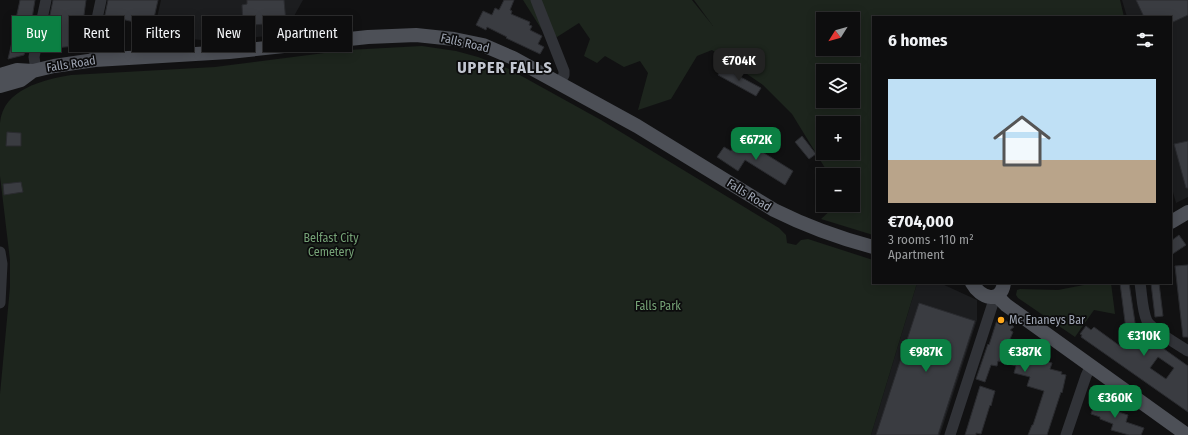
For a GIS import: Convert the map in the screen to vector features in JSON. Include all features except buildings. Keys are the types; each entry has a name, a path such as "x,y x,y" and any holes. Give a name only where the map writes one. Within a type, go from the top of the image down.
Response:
{"main road":[{"name":"Falls Road","path":"0,75 17,70 35,70 96,60 229,52 377,36 434,36 472,42 494,49 559,83 643,130 774,210 812,228 840,238 872,247"},
{"name":"Falls Road","path":"0,86 21,80 35,70"},
{"path":"1172,221 1188,212"},
{"path":"973,284 977,290 988,297 995,297 1002,292 1004,284"},
{"path":"995,297 1187,435"}],"street":[{"path":"35,70 34,57 46,0"},
{"path":"96,60 94,33 101,0"},
{"path":"536,0 564,71 564,76 559,83"},
{"path":"0,252 2,264 0,303"},
{"path":"1140,284 1144,311 1148,322 1156,330 1188,352"},
{"path":"950,435 995,297"},
{"path":"1066,435 1091,365"}],"shaded area":[{"path":"161,0 303,0 294,16 263,16 263,36 255,37 255,16 202,16 202,40 194,39 194,16 157,16"},
{"path":"1122,0 1188,0 1188,197 1176,203 1172,189 1172,16 1127,16"},
{"path":"917,284 942,284 977,300 977,320 940,435 871,435"}],"green space":[{"path":"523,0 692,0 713,26 694,0 1120,0 1124,16 872,16 872,235 821,219 829,212 860,212 860,168 825,168 820,160 860,160 860,116 816,116 816,153 792,114 763,85 712,50 697,56 671,99 638,110 648,73 640,61 624,67 605,56 597,63 584,56 590,39 579,23 557,37 542,30"},
{"name":"Belfast City Cemetery","path":"422,46 456,51 478,57 507,68 601,120 779,228 786,235 787,243 796,245 801,240 808,239 872,260 872,284 917,284 871,435 0,435 0,394 10,287 10,260 0,176 0,123 3,111 8,102 16,94 37,83 71,75 215,67 332,52 352,52 352,50"},
{"path":"1089,284 1111,284 1115,314 1094,310 1075,337 1018,298 1016,295 1017,290 1020,289 1058,290"}],"place":[{"name":"Mc Enaneys Bar","path":"1001,320"}],"district":[{"name":"UPPER FALLS","path":"505,67"}],"park label":[{"name":"Falls Park","path":"658,306"}]}
